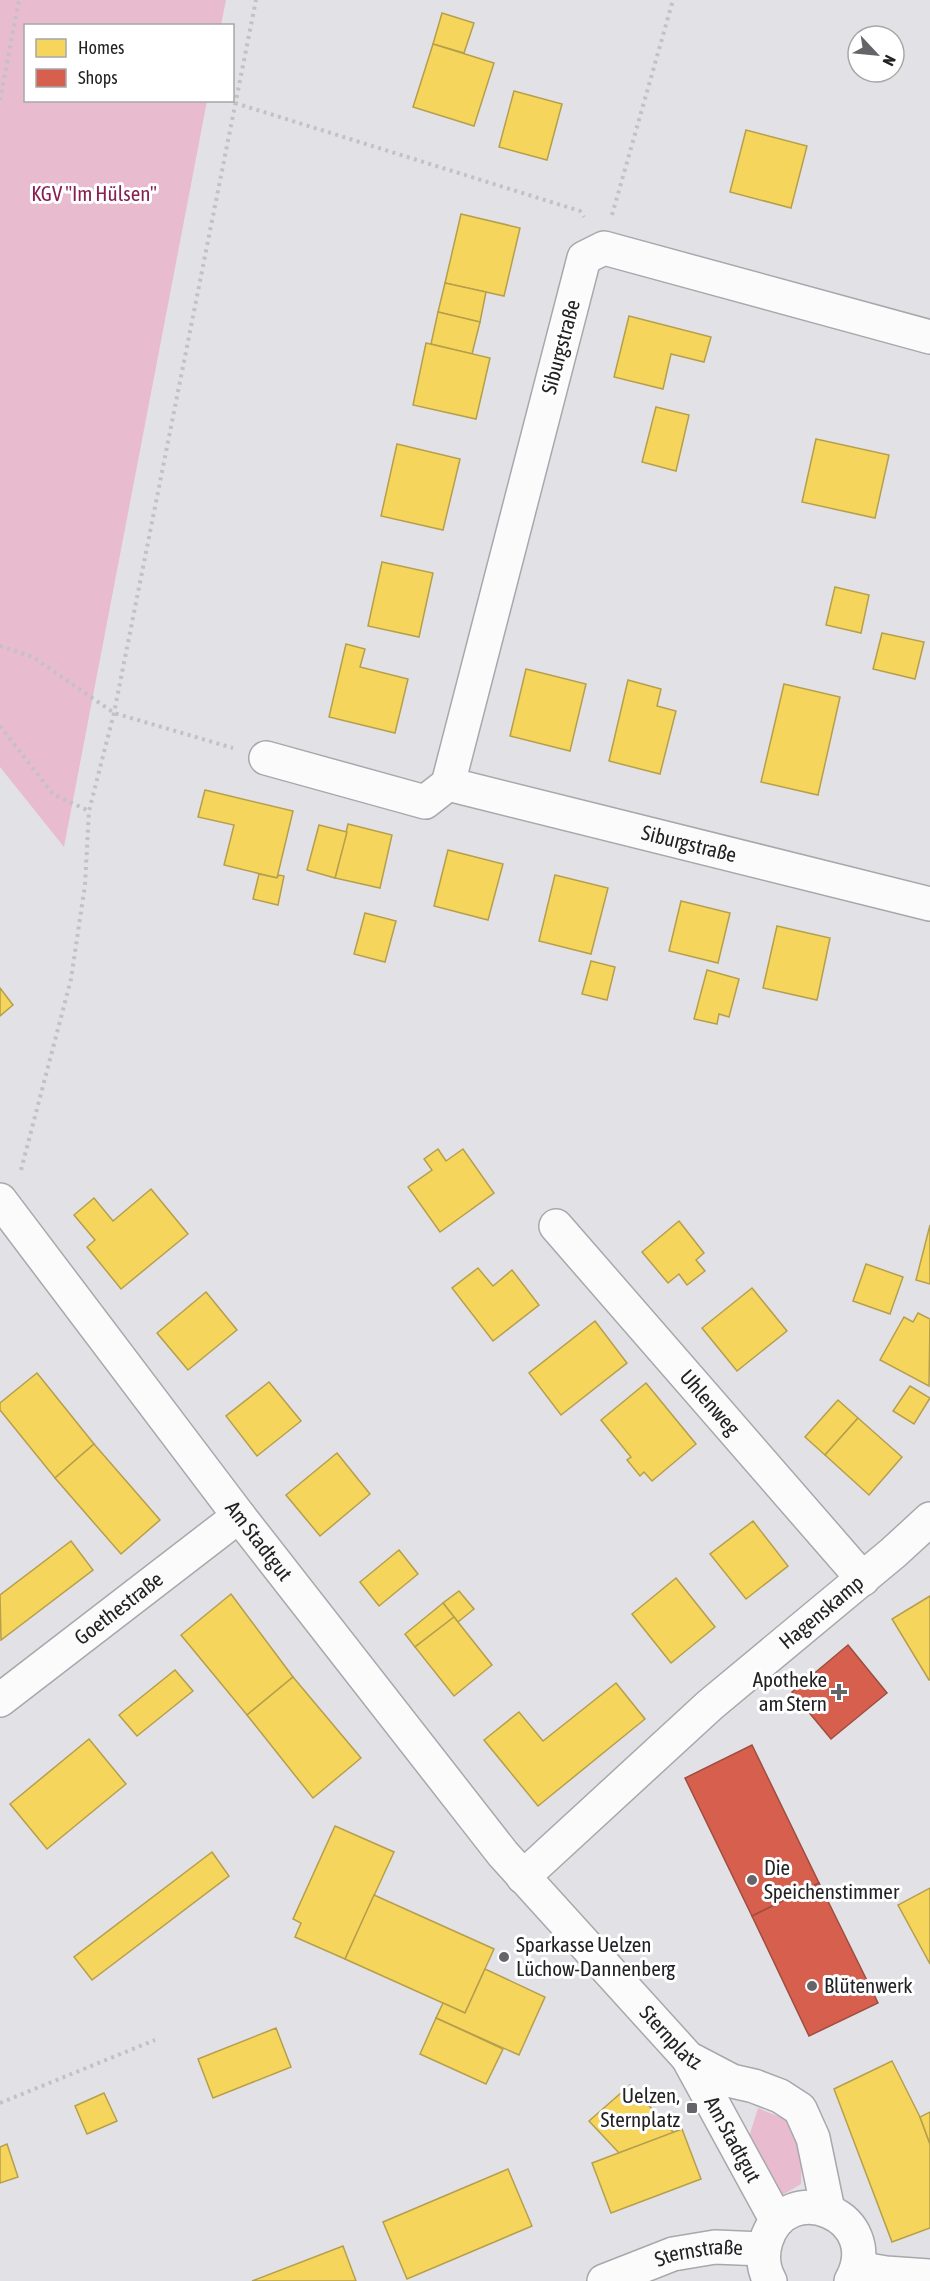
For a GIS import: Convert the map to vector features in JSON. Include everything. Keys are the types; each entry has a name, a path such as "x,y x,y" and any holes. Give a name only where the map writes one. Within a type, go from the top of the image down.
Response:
{"street":[{"path":"604,248 930,337"},
{"name":"Siburgstraße","path":"604,248 584,258 448,784 930,904"},
{"path":"266,758 425,802 448,784"},
{"name":"Am Stadtgut","path":"5,1206 239,1516 503,1854 523,1876"},
{"name":"Uhlenweg","path":"556,1226 863,1579"},
{"name":"Goethestraße","path":"0,1700 239,1516"},
{"name":"Hagenskamp","path":"523,1876 710,1705 863,1579 930,1519"},
{"name":"Sternplatz","path":"523,1876 688,2058 732,2081 780,2096 800,2109 813,2138 828,2210"},
{"name":"Am Stadtgut","path":"688,2058 770,2235"},
{"path":"771,2281 764,2265 770,2235 788,2213 801,2208 815,2207 828,2210 850,2227 859,2254 854,2274 886,2273 930,2276"},
{"name":"Sternstraße","path":"604,2281 672,2254 770,2235"}],"path":[{"path":"0,100 19,0"},
{"path":"5,1206 71,979 85,885 89,811 114,713 256,0"},
{"path":"604,248 616,195 673,0"},
{"path":"235,103 580,211 604,248"},
{"path":"0,646 33,657 114,713 266,758"},
{"path":"0,726 53,794 89,811"},
{"path":"0,2103 155,2040"}],"green space":[{"name":"KGV \"Im Hülsen\"","path":"0,0 226,0 221,24 24,24 24,102 207,102 64,847 0,767"},
{"path":"758,2108 802,2126 801,2184 779,2197 748,2140"}],"building: Homes":[{"path":"442,13 474,23 464,53 433,44"},
{"path":"433,44 494,63 474,126 413,107"},
{"path":"514,91 562,104 547,160 499,147"},
{"path":"746,130 807,146 791,208 730,192"},
{"path":"461,214 520,228 504,296 445,283"},
{"path":"445,283 486,292 480,322 438,312"},
{"path":"438,312 480,322 472,354 431,344"},
{"path":"629,316 711,337 704,362 671,354 663,389 614,377"},
{"path":"426,343 490,358 476,419 413,405"},
{"path":"656,407 689,415 676,471 642,462"},
{"path":"816,439 889,455 875,518 802,502"},
{"path":"397,444 460,459 443,530 381,516"},
{"path":"382,562 433,573 419,637 368,626"},
{"path":"835,587 869,595 861,633 826,625"},
{"path":"882,633 924,642 915,679 873,669"},
{"path":"346,644 365,649 360,667 408,679 395,733 329,717"},
{"path":"526,669 586,684 570,751 510,736"},
{"path":"628,680 661,689 657,706 676,711 660,774 609,761"},
{"path":"784,684 840,697 818,795 761,782"},
{"path":"205,790 293,811 277,878 224,865 234,825 198,817"},
{"path":"348,824 392,835 380,888 335,878"},
{"path":"319,825 347,832 335,878 307,870"},
{"path":"448,850 503,864 488,920 434,906"},
{"path":"259,874 277,878 279,875 284,876 278,905 253,899"},
{"path":"555,875 608,888 591,954 539,941"},
{"path":"681,901 730,913 718,963 669,951"},
{"path":"365,913 396,921 385,962 354,954"},
{"path":"777,926 830,938 817,1000 763,988"},
{"path":"591,961 615,967 607,1000 582,994"},
{"path":"707,970 739,979 729,1017 719,1014 717,1024 694,1019"},
{"path":"0,988 13,1005 0,1016"},
{"path":"438,1149 446,1161 463,1149 494,1193 440,1232 408,1187 432,1170 424,1159"},
{"path":"151,1189 188,1234 121,1289 87,1247 95,1240 74,1215 94,1198 113,1221"},
{"path":"679,1221 704,1253 696,1260 705,1271 687,1285 679,1274 668,1283 642,1252"},
{"path":"930,1225 930,1284 916,1280"},
{"path":"866,1264 903,1277 890,1314 853,1301"},
{"path":"478,1268 493,1286 512,1270 539,1305 493,1341 452,1288"},
{"path":"752,1288 787,1331 737,1371 702,1328"},
{"path":"206,1292 237,1330 188,1370 157,1333"},
{"path":"918,1313 930,1319 929,1386 880,1360 904,1317 913,1322"},
{"path":"595,1321 627,1363 561,1415 529,1373"},
{"path":"37,1373 94,1444 55,1478 0,1410 0,1403"},
{"path":"269,1382 301,1421 257,1456 226,1416"},
{"path":"646,1383 696,1444 652,1481 644,1472 640,1476 627,1460 631,1457 601,1420"},
{"path":"910,1386 930,1398 914,1424 893,1411"},
{"path":"838,1400 858,1418 825,1455 805,1437"},
{"path":"858,1418 902,1457 869,1495 825,1455"},
{"path":"94,1444 160,1520 121,1554 55,1478"},
{"path":"337,1453 370,1494 320,1536 286,1495"},
{"path":"753,1521 788,1566 746,1599 710,1554"},
{"path":"71,1541 93,1570 1,1640 0,1595"},
{"path":"399,1550 418,1574 379,1606 360,1582"},
{"path":"676,1578 715,1627 671,1663 632,1614"},
{"path":"459,1591 474,1609 458,1622 443,1603"},
{"path":"231,1594 293,1677 247,1715 181,1635"},
{"path":"930,1596 930,1680 929,1680 892,1619"},
{"path":"443,1603 454,1617 415,1647 405,1634"},
{"path":"454,1617 492,1665 454,1696 415,1647"},
{"path":"175,1670 193,1691 137,1736 119,1715"},
{"path":"293,1677 361,1758 313,1798 247,1715"},
{"path":"616,1683 645,1719 538,1806 484,1740 519,1712 543,1741"},
{"path":"89,1739 126,1784 47,1849 10,1804"},
{"path":"335,1826 394,1852 345,1959 295,1937 301,1923 293,1919"},
{"path":"212,1852 229,1876 92,1980 74,1957"},
{"path":"930,1888 930,1964 898,1905"},
{"path":"374,1895 494,1949 465,2013 345,1959"},
{"path":"485,1969 545,1997 519,2055 436,2018 443,2003 465,2013"},
{"path":"436,2018 503,2049 486,2084 420,2054"},
{"path":"276,2028 291,2067 213,2098 198,2059"},
{"path":"892,2061 920,2117 930,2144 930,2228 892,2242 834,2089"},
{"path":"630,2085 674,2133 619,2153 589,2121"},
{"path":"104,2093 117,2121 87,2134 75,2106"},
{"path":"930,2112 930,2144 920,2117"},
{"path":"682,2129 701,2179 611,2213 592,2163"},
{"path":"7,2144 18,2177 0,2183 0,2147"},
{"path":"508,2169 532,2226 407,2279 383,2222"},
{"path":"343,2246 356,2281 252,2281"}],"building: Shops":[{"name":"Apotheke am Stern","path":"848,1645 887,1693 831,1739 792,1692"},
{"path":"752,1745 819,1883 752,1916 685,1778"},
{"path":"819,1883 878,2003 809,2036 752,1916"}],"place":[{"name":"Apotheke am Stern","path":"839,1692"},
{"name":"Die Speichenstimmer","path":"752,1880"},
{"name":"Sparkasse Uelzen Lüchow-Dannenberg","path":"504,1957"},
{"name":"Blütenwerk","path":"812,1986"},
{"name":"Uelzen, Sternplatz","path":"692,2108"}]}
